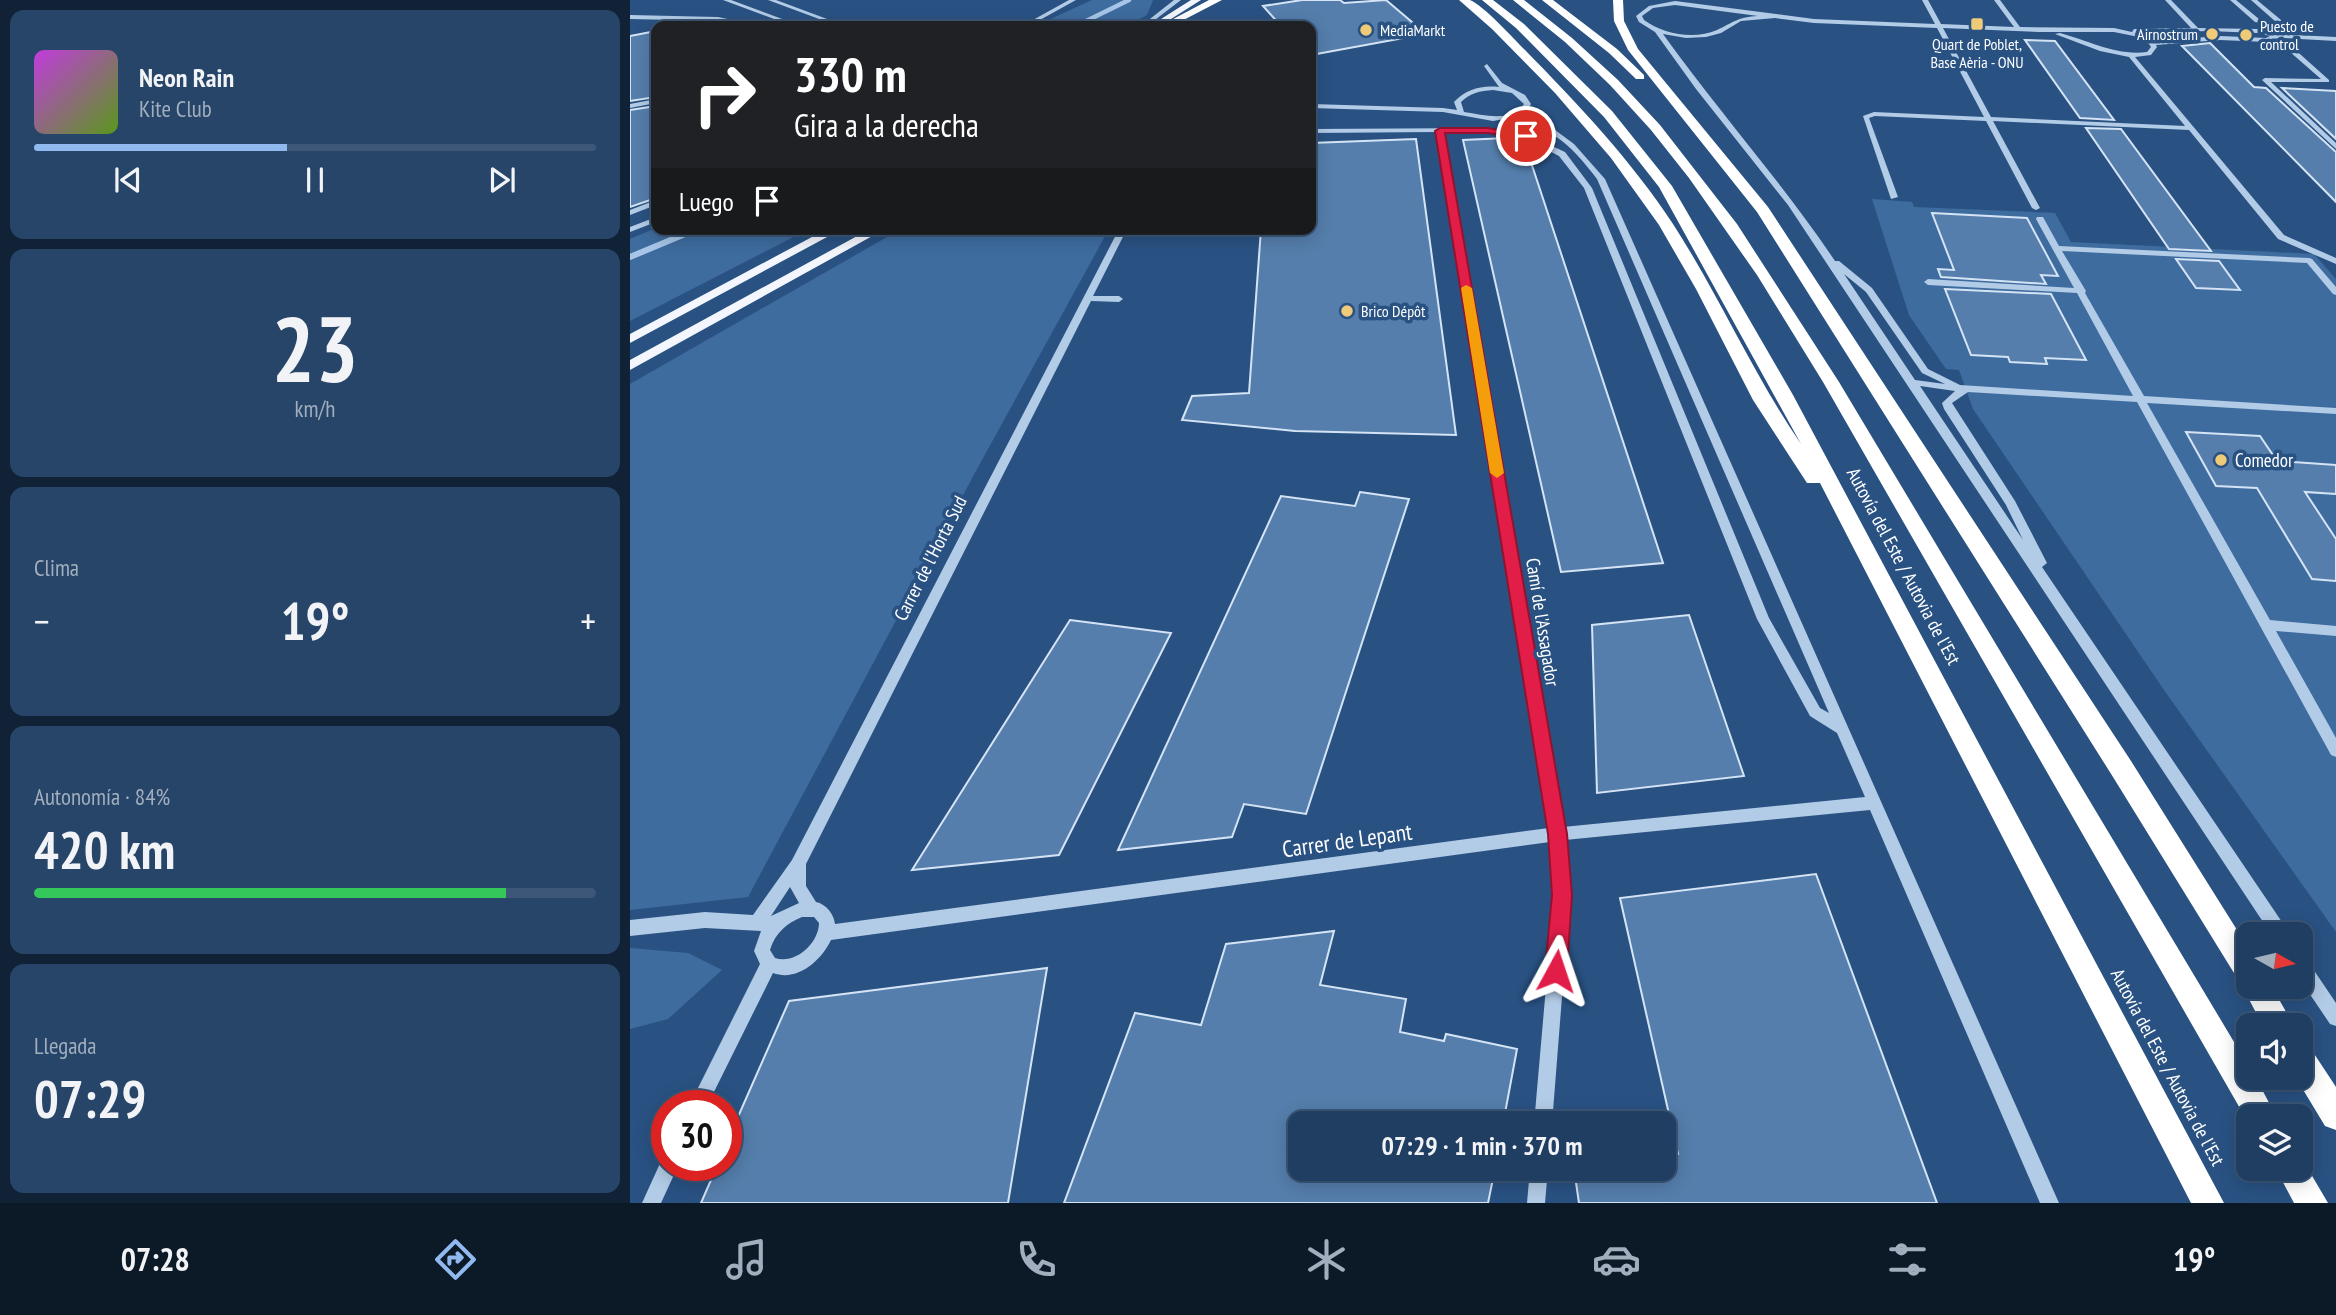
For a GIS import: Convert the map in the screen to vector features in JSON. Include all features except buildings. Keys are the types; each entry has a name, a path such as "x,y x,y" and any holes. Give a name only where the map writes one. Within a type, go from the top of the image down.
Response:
{"highway":[{"path":"1175,21 1217,0"},
{"path":"1449,0 1501,34"},
{"path":"1464,0 1496,27 1559,91 1615,155 1666,224 1704,289 1762,400 1852,527"},
{"name":"Autovía del Este / Autovia de l'Est","path":"1487,0 1520,26 1608,114 1665,186 1784,394 2208,1203"},
{"name":"Autovía del Este / Autovia de l'Est","path":"1518,0 1548,22 1643,110 1704,184 1769,280 2254,1104"},
{"path":"1547,0 1613,51 1698,132"},
{"path":"1618,0 1619,21 1633,50 1762,210 1816,290 2122,769 2236,954"},
{"path":"2313,1078 2336,1115"},
{"path":"2299,1181 2312,1203"}],"main road":[{"path":"1162,21 1197,0"},
{"path":"630,339 825,235"},
{"path":"630,366 868,235"}],"street":[{"path":"726,0 784,21"},
{"path":"771,0 829,21"},
{"path":"1034,21 1073,0"},
{"path":"1151,21 1178,0"},
{"path":"1644,0 1662,4 1693,2 1718,10 1826,22 2124,32 2210,29 2336,39"},
{"path":"1925,0 2057,248 2336,751"},
{"path":"1997,0 2018,29"},
{"path":"2168,0 2196,29"},
{"path":"2232,0 2257,21 2278,24 2279,21 2254,0"},
{"path":"1662,4 1643,11 1639,16 1641,21 1682,51 1698,88 1791,203 2272,922"},
{"path":"1718,10 1730,19 1730,24"},
{"path":"630,17 729,21"},
{"path":"1657,31 1679,36 1703,36 1749,18 1773,17"},
{"path":"2210,29 2220,38"},
{"path":"2039,30 2083,42 2108,53 2131,56 2153,51 2152,43"},
{"path":"2083,42 2081,34 2094,30"},
{"path":"2124,32 2152,43 2220,38 2267,40 2276,36"},
{"path":"1682,51 1703,36"},
{"path":"2276,36 2327,81 2265,80 2336,147"},
{"path":"2131,56 2281,237 2336,261"},
{"path":"1478,90 1488,78 1487,66 1500,84 1525,99 1526,109 1539,124 1564,139 1583,155 1606,190 2050,1203"},
{"path":"1403,107 1460,97 1478,90 1510,91"},
{"path":"1460,97 1457,102 1461,112"},
{"path":"630,106 651,102"},
{"path":"1316,106 1403,107 1461,112 1480,118 1505,118 1517,122"},
{"path":"1505,118 1526,109"},
{"path":"1894,197 1865,117 1874,114 2188,128"},
{"path":"1316,126 1337,131"},
{"path":"1529,126 1583,155"},
{"path":"1316,131 1488,131 1526,136 1562,154 1588,188 1763,619 1815,712 1842,729"},
{"name":"Camí de l'Assagador","path":"1440,131 1557,834 1562,895 1544,1111"},
{"path":"630,213 651,204"},
{"path":"630,230 651,221"},
{"name":"Carrer de l'Horta Sud","path":"757,922 798,863 1120,235"},
{"path":"2057,248 2309,261 2336,292"},
{"path":"1829,258 1869,290 1925,371 1966,389"},
{"path":"1928,282 2082,291"},
{"path":"1086,298 1119,299"},
{"path":"1912,382 1966,389 2336,411"},
{"path":"1966,389 1952,397 1947,403 1949,409 2011,504 2064,610"},
{"path":"2268,625 2336,631"},
{"name":"Carrer de Lepant","path":"827,933 1557,834 1874,803"},
{"path":"798,863 798,887 811,909"},
{"path":"811,909 824,914 827,919 827,933 816,951 796,965 777,968 769,964 762,951 764,942 776,924 793,912 811,909"},
{"path":"630,928 705,920 776,924"},
{"path":"706,1090 769,964"},
{"path":"2314,985 2336,1018"},
{"path":"651,1203 662,1181"},
{"path":"1536,1203 1538,1181"}],"shaded area":[{"path":"1092,0 1153,0 1147,15 1136,21 1046,21"},
{"path":"1872,199 1912,202 1914,207 2055,213 2071,242 2314,254 2336,279 2336,932 2164,690 1973,409 1959,370 1946,369 1909,315"},
{"path":"651,230 651,235 797,235 630,321 630,239"},
{"path":"891,235 1106,235 748,897 630,910 630,384"},
{"path":"630,948 688,953 722,970 668,1019 630,1029"}],"waterway":[{"path":"1086,21 1129,0"},
{"path":"630,257 683,235"}],"slow traffic":[{"path":"1466,288 1497,473"}],"place":[{"name":"Quart de Poblet, Base Aèria - ONU","path":"1977,24"},
{"name":"MediaMarkt","path":"1366,30"},
{"name":"Airnostrum","path":"2212,34"},
{"name":"Puesto de control","path":"2246,35"},
{"name":"Brico Dépôt","path":"1347,311"},
{"name":"Comedor","path":"2221,460"}],"route":[{"path":"1526,136 1488,131 1440,131 1557,834 1562,895 1556,971"}]}
